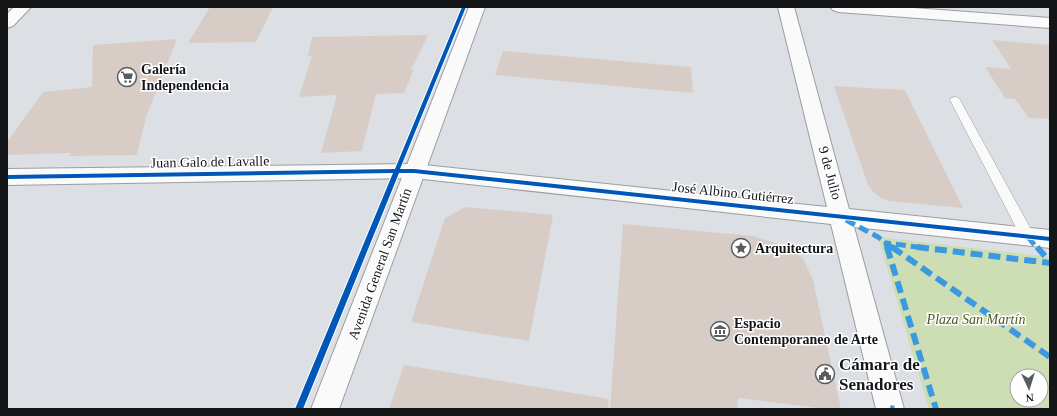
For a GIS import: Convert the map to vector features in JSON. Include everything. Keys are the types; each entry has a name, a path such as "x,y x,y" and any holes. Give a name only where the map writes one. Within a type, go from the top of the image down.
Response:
{"street":[{"path":"7,22 23,7"},
{"name":"Avenida General San Martín","path":"325,409 414,171 478,7"},
{"name":"9 de Julio","path":"786,7 890,409"},
{"path":"838,7 1050,23"},
{"name":"Juan Galo de Lavalle","path":"7,177 414,171"},
{"name":"José Albino Gutiérrez","path":"414,171 1050,239"}],"lane":[{"path":"955,100 1028,237"}],"green space":[{"name":"Plaza San Martín","path":"878,237 1050,257 1050,409 929,409"}],"building":[{"path":"210,7 273,7 256,42 188,43"},
{"path":"428,35 411,70 414,69 404,93 376,94 362,151 321,153 337,95 299,97 312,56 308,56 312,37"},
{"name":"Galería Independencia","path":"177,39 146,117 137,155 70,156 71,153 7,155 7,142 43,92 92,87 93,45"},
{"path":"992,40 1050,45 1050,119 1029,118 1015,99 1005,98 985,67 1011,69"},
{"path":"503,51 691,67 693,93 495,75"},
{"path":"834,86 905,90 963,208 889,201 881,198 873,192 868,185"},
{"path":"466,207 553,215 529,341 411,322 445,218"},
{"name":"Espacio Contemporaneo de Arte","path":"623,224 753,236 788,247 803,258 813,280 841,409 825,409 738,398 737,409 610,409"},
{"path":"404,365 609,399 608,409 389,409"}],"marked path":[{"path":"846,220 878,237 1050,357"},
{"path":"1028,237 1050,262"},
{"path":"936,409 886,243 1050,263"},
{"path":"890,408 894,409"}],"cycle path":[{"path":"299,409 464,7"},
{"path":"7,177 414,171 1050,239"}],"place":[{"name":"Galería Independencia","path":"127,77"},
{"name":"Arquitectura","path":"741,248"},
{"name":"Espacio Contemporaneo de Arte","path":"720,331"},
{"name":"Cámara de Senadores","path":"825,374"}]}
